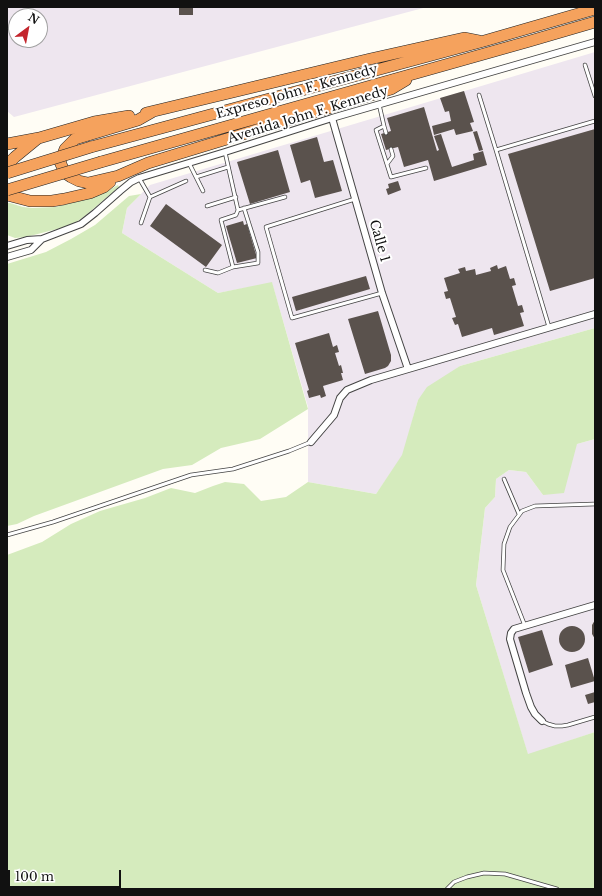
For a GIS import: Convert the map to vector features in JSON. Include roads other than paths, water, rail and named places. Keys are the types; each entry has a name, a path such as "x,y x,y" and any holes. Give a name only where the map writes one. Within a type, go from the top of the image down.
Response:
{"highway":[{"name":"Expreso John F. Kennedy","path":"7,173 91,147 484,41 595,9"},
{"name":"Expreso John F. Kennedy","path":"7,190 595,22"},
{"path":"7,144 39,138 94,122 152,112 464,38 484,41"},
{"path":"152,112 138,120 75,139 65,149 60,162 65,173 79,181 88,183 118,176 148,163 391,89 416,74"},
{"path":"7,165 39,138"},
{"path":"7,195 30,201 52,201 64,199 90,193 104,186 118,176"}],"street":[{"name":"Avenida John F. Kennedy","path":"7,246 27,240 42,239 81,224 131,182 139,178 332,118 595,42"},
{"name":"Calle 1","path":"332,118 382,294 408,369"},
{"name":"Avenida John F. Kennedy","path":"7,257 31,250 42,239"},
{"path":"7,241 27,240"},
{"path":"7,252 24,252"},
{"path":"310,442 334,415 340,398 347,390 371,380 595,314"},
{"path":"542,721 531,707 526,693 510,639 511,633 514,629 595,605"}],"lane":[{"path":"585,65 595,96"},
{"path":"479,95 549,327"},
{"path":"379,104 386,132"},
{"path":"496,150 595,121"},
{"path":"384,126 376,130 391,177 426,168"},
{"path":"387,164 393,156 391,149"},
{"path":"225,152 238,210 236,215 221,220 233,267"},
{"path":"189,163 203,190"},
{"path":"196,177 228,167"},
{"path":"139,178 150,197 142,222"},
{"path":"150,197 186,181"},
{"path":"207,206 236,197"},
{"path":"238,210 285,197"},
{"path":"356,199 266,228 292,318 382,294"},
{"path":"205,270 218,273 233,267 258,263 258,252 244,208"},
{"path":"7,535 53,522 191,475 233,469 289,452 310,442"},
{"path":"504,479 519,514"},
{"path":"525,626 504,570 504,544 510,527 522,511 535,506 595,504"},
{"path":"542,721 554,726 562,726 595,717"},
{"path":"447,889 454,882 484,873 505,874 557,889"}]}
